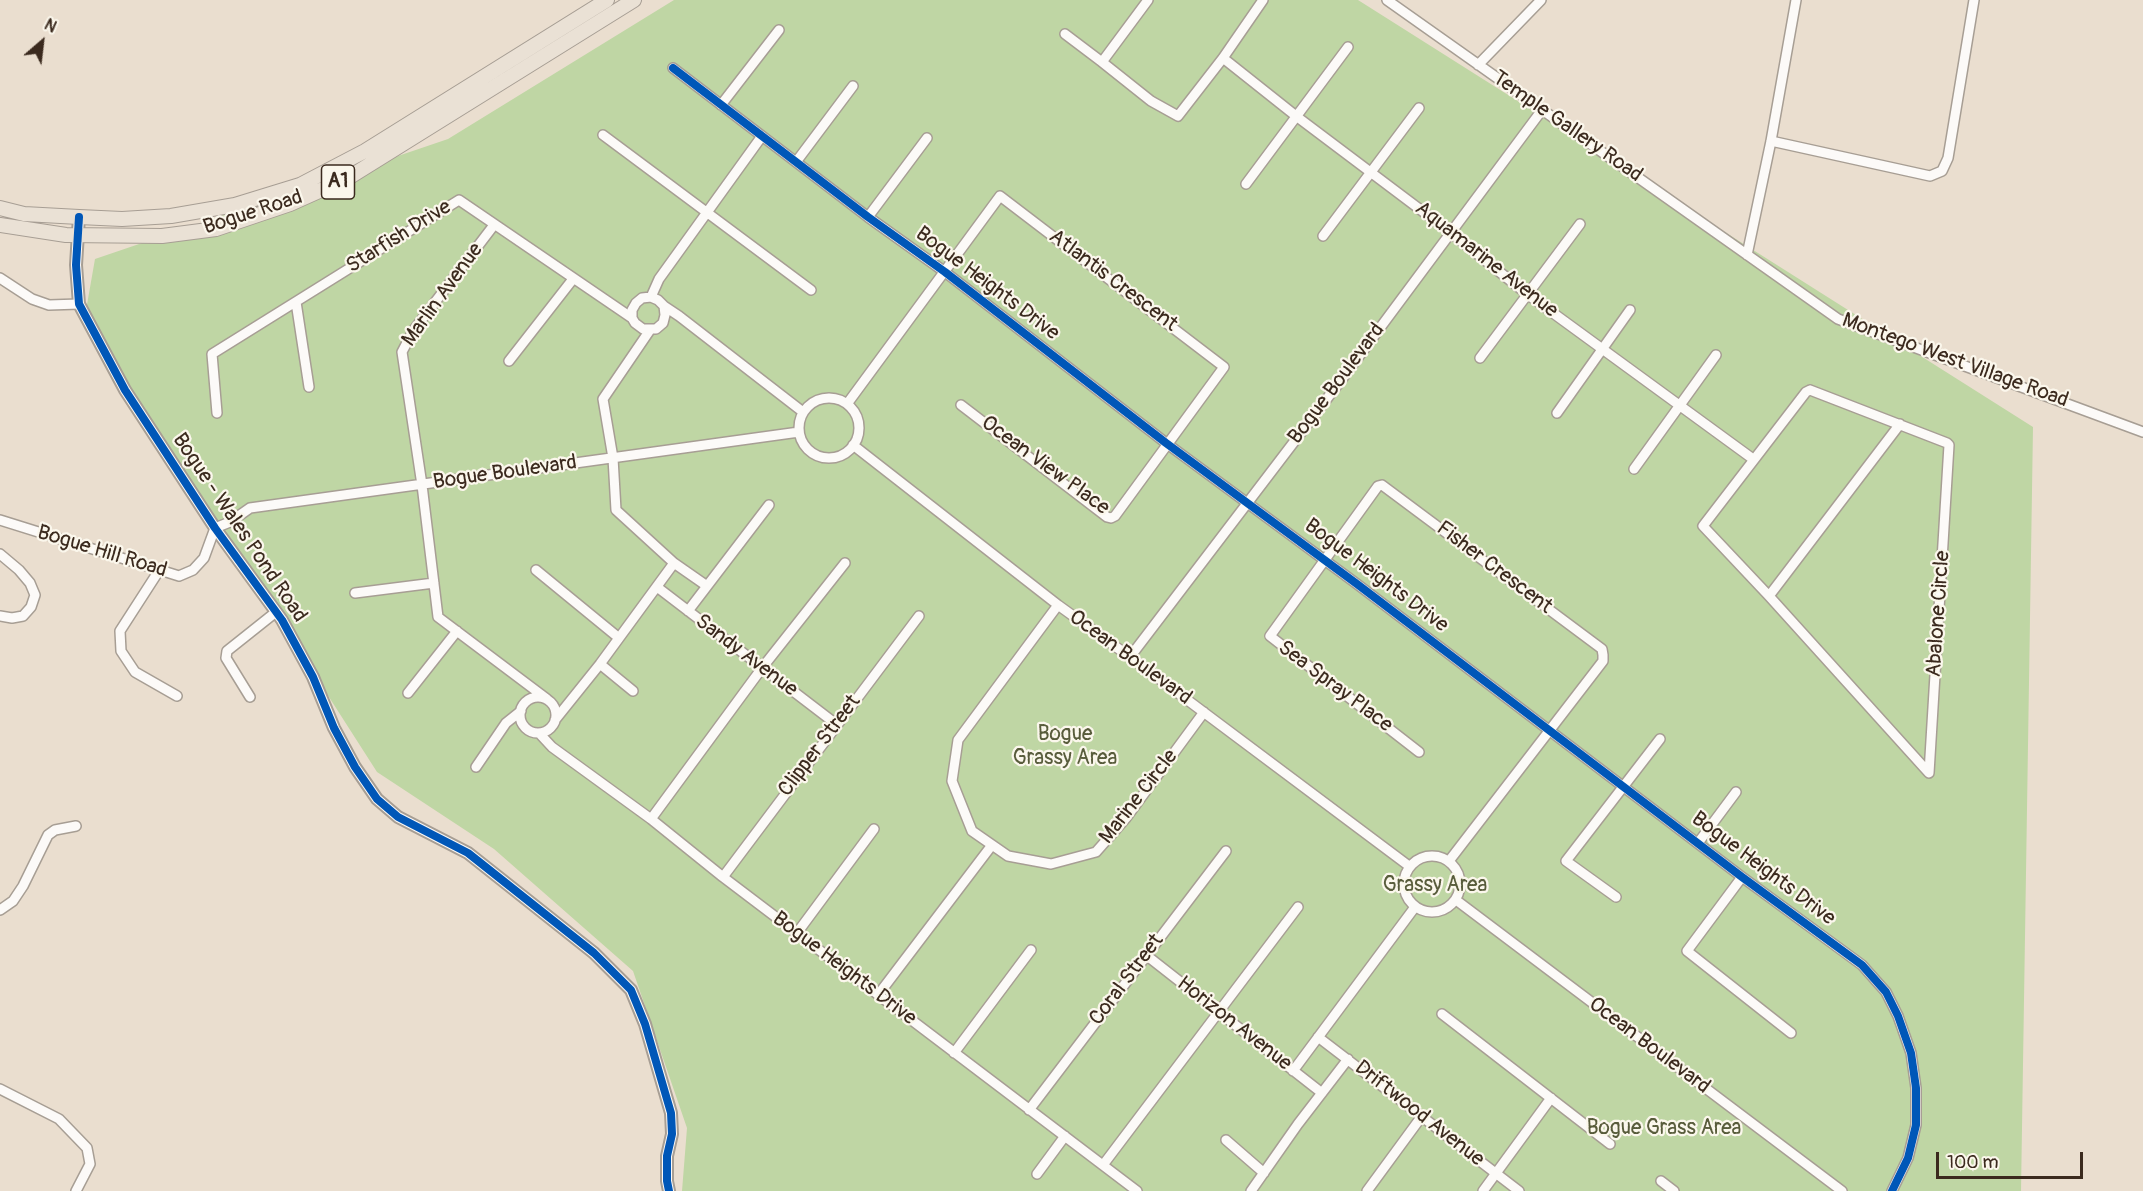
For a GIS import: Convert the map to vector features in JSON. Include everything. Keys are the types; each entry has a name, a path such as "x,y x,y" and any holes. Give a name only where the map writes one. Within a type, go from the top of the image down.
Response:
{"main road":[{"name":"Bogue Road","path":"0,208 24,214 79,217 122,219 171,216 235,205 300,185 365,151 607,0"},
{"name":"Bogue Road","path":"0,225 66,235 162,236 216,229 290,204 348,177 634,0"}],"street":[{"path":"1102,62 1148,0"},
{"path":"1065,34 1151,101 1178,116 1263,0"},
{"name":"Temple Gallery Road","path":"1387,0 1747,255"},
{"path":"1478,65 1541,0"},
{"path":"1747,255 1771,141 1796,0"},
{"path":"1771,141 1930,176 1942,171 1948,158 1974,0"},
{"path":"721,105 779,30"},
{"path":"1246,184 1348,47"},
{"name":"Aquamarine Avenue","path":"1222,58 1372,171 1527,294 1753,459"},
{"name":"Bogue Heights Drive","path":"673,68 868,217 945,272 1166,443 1325,560 1742,877 1862,965 1886,992 1898,1016 1911,1053 1916,1088 1916,1125 1908,1158 1893,1191"},
{"path":"796,162 853,86"},
{"path":"1323,236 1419,108"},
{"name":"Bogue Boulevard","path":"1130,657 1345,375 1542,110"},
{"path":"603,135 811,290"},
{"path":"651,297 659,279 762,136"},
{"path":"868,217 927,138"},
{"name":"Atlantis Crescent","path":"945,272 1002,196 1223,365 1224,369 1166,443"},
{"name":"Starfish Drive","path":"217,413 212,354 459,200 633,318"},
{"name":"Bogue - Wales Pond Road","path":"79,217 76,265 78,304 125,390 215,528 276,612 313,677 334,728 355,767 377,799 398,817 468,853 594,953 631,990 645,1024 671,1113 672,1134 667,1156 669,1191"},
{"path":"1480,358 1580,224"},
{"name":"Marlin Avenue","path":"494,225 413,332 402,352 422,485 438,617 549,702"},
{"name":"Montego West Village Road","path":"1747,255 1838,319 2143,432"},
{"path":"847,404 945,272"},
{"path":"0,278 32,299 49,305 78,304"},
{"path":"509,361 573,279"},
{"path":"664,306 663,323 656,329 638,327 632,310 636,303 642,298 651,297 658,300 803,412"},
{"path":"296,302 309,387"},
{"path":"1557,413 1630,310"},
{"path":"650,330 603,399 613,458 616,510 674,563 707,586"},
{"path":"1634,469 1716,356"},
{"name":"Abalone Circle","path":"1810,390 1900,424 1947,443 1950,449 1929,773 1769,596 1702,526 1806,392 1810,390"},
{"path":"818,399 838,399 847,404 858,418 859,428 854,445 837,456 817,455 809,450 799,432 803,412 818,399"},
{"name":"Ocean View Place","path":"961,405 1111,518 1115,516 1166,443"},
{"path":"1769,596 1900,424"},
{"name":"Bogue Boulevard","path":"215,528 230,522 250,508 799,432"},
{"name":"Ocean Boulevard","path":"854,445 1058,605 1409,866"},
{"name":"Fisher Crescent","path":"1325,560 1378,486 1382,485 1602,649 1603,662 1550,730"},
{"path":"688,611 769,505"},
{"name":"Bogue Hill Road","path":"0,520 179,576 193,570 204,558 215,528"},
{"path":"0,554 19,570 30,583 35,595 31,607 23,615 12,618 0,616"},
{"name":"Sea Spray Place","path":"1325,560 1269,636 1419,752"},
{"path":"520,711 522,723 529,730 539,733 545,731 568,706 674,563"},
{"path":"651,819 762,668 845,563"},
{"path":"160,569 120,631 121,651 135,672 177,696"},
{"path":"536,570 620,638"},
{"path":"355,593 434,583"},
{"name":"Sandy Avenue","path":"657,587 836,724"},
{"name":"Marine Circle","path":"1058,605 958,740 952,781 972,831 1008,856 1051,864 1096,852 1126,818 1204,712"},
{"path":"250,697 226,658 227,651 276,612"},
{"name":"Clipper Street","path":"723,877 918,616"},
{"path":"408,693 457,631"},
{"path":"600,664 633,691"},
{"path":"525,682 527,701"},
{"path":"476,767 506,723 520,711 527,701 538,697 568,706"},
{"path":"549,702 555,709 552,747"},
{"path":"506,723 522,723"},
{"path":"1449,861 1550,730"},
{"name":"Bogue Heights Drive","path":"539,733 552,747 651,819 723,877 1136,1191"},
{"path":"1616,897 1566,861 1660,739"},
{"path":"1698,843 1736,792"},
{"path":"0,910 14,901 48,835 55,830 76,826"},
{"path":"797,933 874,829"},
{"path":"878,995 992,844"},
{"name":"Coral Street","path":"1029,1110 1226,851"},
{"path":"1424,856 1441,857 1449,861 1455,867 1461,884 1456,900 1441,911 1423,911 1415,907 1404,892 1403,883 1409,866 1424,856"},
{"path":"1742,877 1687,951 1791,1033"},
{"name":"Ocean Boulevard","path":"1456,900 1842,1191"},
{"path":"1103,1165 1298,907"},
{"path":"1293,1071 1415,907"},
{"path":"954,1053 1030,950"},
{"name":"Horizon Avenue","path":"1146,955 1322,1093"},
{"path":"1442,1014 1610,1144"},
{"name":"Driftwood Avenue","path":"1318,1037 1519,1191"},
{"path":"1251,1191 1348,1059"},
{"path":"0,1089 59,1119 87,1148 90,1164 76,1191"},
{"path":"1483,1191 1551,1098"},
{"path":"1367,1191 1422,1116"},
{"path":"1037,1174 1065,1136"},
{"path":"1226,1140 1264,1173"},
{"path":"1661,1181 1674,1191"}],"green space":[{"path":"674,0 1358,0 2033,427 2021,1191 682,1191 687,1128 633,971 494,849 377,772 85,316 95,259 448,139"}],"cycle path":[{"path":"673,68 868,217 945,272 1166,443 1357,584 1742,877 1862,965 1886,992 1898,1016 1911,1053 1916,1088 1916,1125 1908,1158 1892,1191"},
{"path":"79,217 76,265 79,304 125,390 215,528 282,620 313,677 334,728 355,767 377,799 398,817 468,853 594,953 631,990 645,1024 671,1113 672,1134 667,1156 669,1191"}],"park label":[{"name":"Bogue Grassy Area","path":"1065,747"},
{"name":"Grassy Area","path":"1435,886"},
{"name":"Bogue Grass Area","path":"1664,1129"}]}
